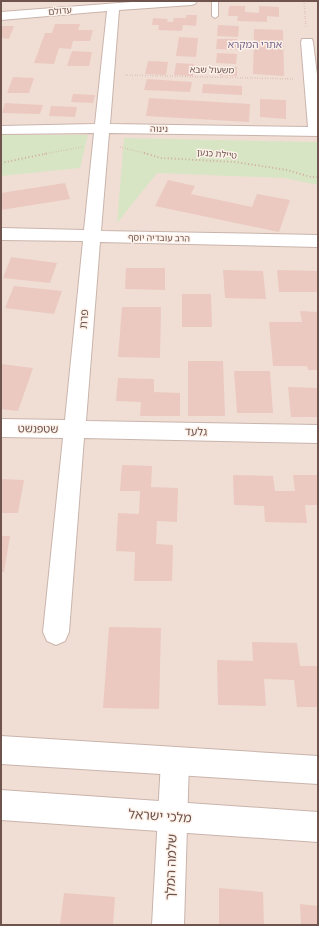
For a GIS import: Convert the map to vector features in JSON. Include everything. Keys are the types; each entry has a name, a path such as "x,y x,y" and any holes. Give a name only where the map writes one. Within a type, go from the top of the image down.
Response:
{"street":[{"name":"עדולם","path":"1,16 191,1"},
{"name":"פרת","path":"56,632 113,7"},
{"path":"308,42 310,79 317,132"},
{"name":"נינוה","path":"1,130 102,128 317,132"},
{"name":"הרב עובדיה יוסף","path":"1,234 318,241"},
{"name":"שטפנשט","path":"1,428 74,429"},
{"name":"גלעד","path":"74,429 318,434"},
{"path":"1,750 318,770"},
{"name":"שלמה המלך","path":"168,925 175,761"},
{"name":"מלכי ישראל","path":"1,805 318,827"}],"lane":[{"path":"215,1 215,16"}],"path":[{"path":"304,1 308,42"},
{"name":"משעול שבא","path":"106,75 310,79"},
{"path":"1,163 84,146"},
{"name":"טיילת כנען","path":"116,146 161,158 235,162 287,170 318,178"}],"shaded area":[{"path":"1,1 318,1 318,925 1,925"}],"green space":[{"path":"1,135 88,135 80,168 1,176"},
{"path":"124,138 318,142 318,185 284,178 157,173 117,223"}],"building":[{"path":"229,6 245,6 245,12 259,13 259,6 279,7 279,17 267,16 267,22 237,21 238,16 228,16"},
{"path":"186,15 197,15 196,26 183,25 182,31 158,30 159,25 152,25 153,18 168,19 167,22 173,22 174,18 186,18"},
{"path":"55,24 80,24 78,30 93,30 90,41 73,41 71,49 59,48 54,64 34,63 45,33 52,33"},
{"path":"218,25 239,26 238,37 217,36"},
{"path":"1,26 14,26 9,39 1,38"},
{"path":"254,29 283,30 284,76 253,74"},
{"path":"179,37 198,38 196,57 176,56"},
{"path":"217,39 237,39 237,50 216,49"},
{"path":"72,51 92,52 89,66 67,66"},
{"path":"217,53 237,54 236,64 216,63"},
{"path":"148,61 168,62 166,75 145,74"},
{"path":"176,63 194,64 193,76 174,75"},
{"path":"218,66 237,67 237,76 217,75"},
{"path":"13,77 34,78 29,93 7,93"},
{"path":"147,79 192,82 190,92 144,90"},
{"path":"203,84 242,86 242,95 202,93"},
{"path":"73,94 95,95 93,103 71,102"},
{"path":"149,98 250,104 249,122 146,116"},
{"path":"260,99 286,100 286,119 260,117"},
{"path":"5,103 43,105 40,114 2,113"},
{"path":"51,106 77,107 75,117 49,116"},
{"path":"168,180 195,186 191,194 252,207 257,194 290,200 279,232 155,206"},
{"path":"65,183 70,199 1,210 1,193"},
{"path":"11,257 57,263 50,283 3,278"},
{"path":"126,268 165,268 165,290 125,289"},
{"path":"223,270 263,271 266,299 225,298"},
{"path":"277,270 318,271 318,292 279,292"},
{"path":"14,286 62,291 54,314 5,308"},
{"path":"182,294 211,294 212,327 182,327"},
{"path":"122,307 161,307 160,358 118,357"},
{"path":"300,311 318,312 318,370 308,370 307,366 273,366 269,322 302,322"},
{"path":"188,361 223,361 225,416 188,416"},
{"path":"1,364 33,368 18,411 1,409"},
{"path":"234,371 270,371 273,413 237,413"},
{"path":"118,378 154,379 154,392 180,393 180,416 140,416 141,402 116,401"},
{"path":"288,387 318,388 318,417 291,417"},
{"path":"122,465 152,466 151,487 178,488 177,522 157,521 156,544 173,545 172,581 134,581 135,552 116,551 118,513 139,514 140,491 120,491"},
{"path":"233,475 273,476 275,491 295,491 293,475 318,475 318,505 305,505 307,523 265,522 264,506 234,505"},
{"path":"1,479 24,480 18,513 1,513"},
{"path":"1,536 10,536 4,572 1,572"},
{"path":"109,627 161,628 159,709 103,708"},
{"path":"252,642 297,643 300,666 318,666 318,707 297,707 294,680 264,679 266,706 218,705 217,660 253,661"},
{"path":"219,888 263,892 264,925 219,925"},
{"path":"64,893 115,897 113,925 60,925"},
{"path":"300,904 318,906 318,925 301,925"}],"district":[{"name":"אתרי המקרא","path":"255,45"}]}
